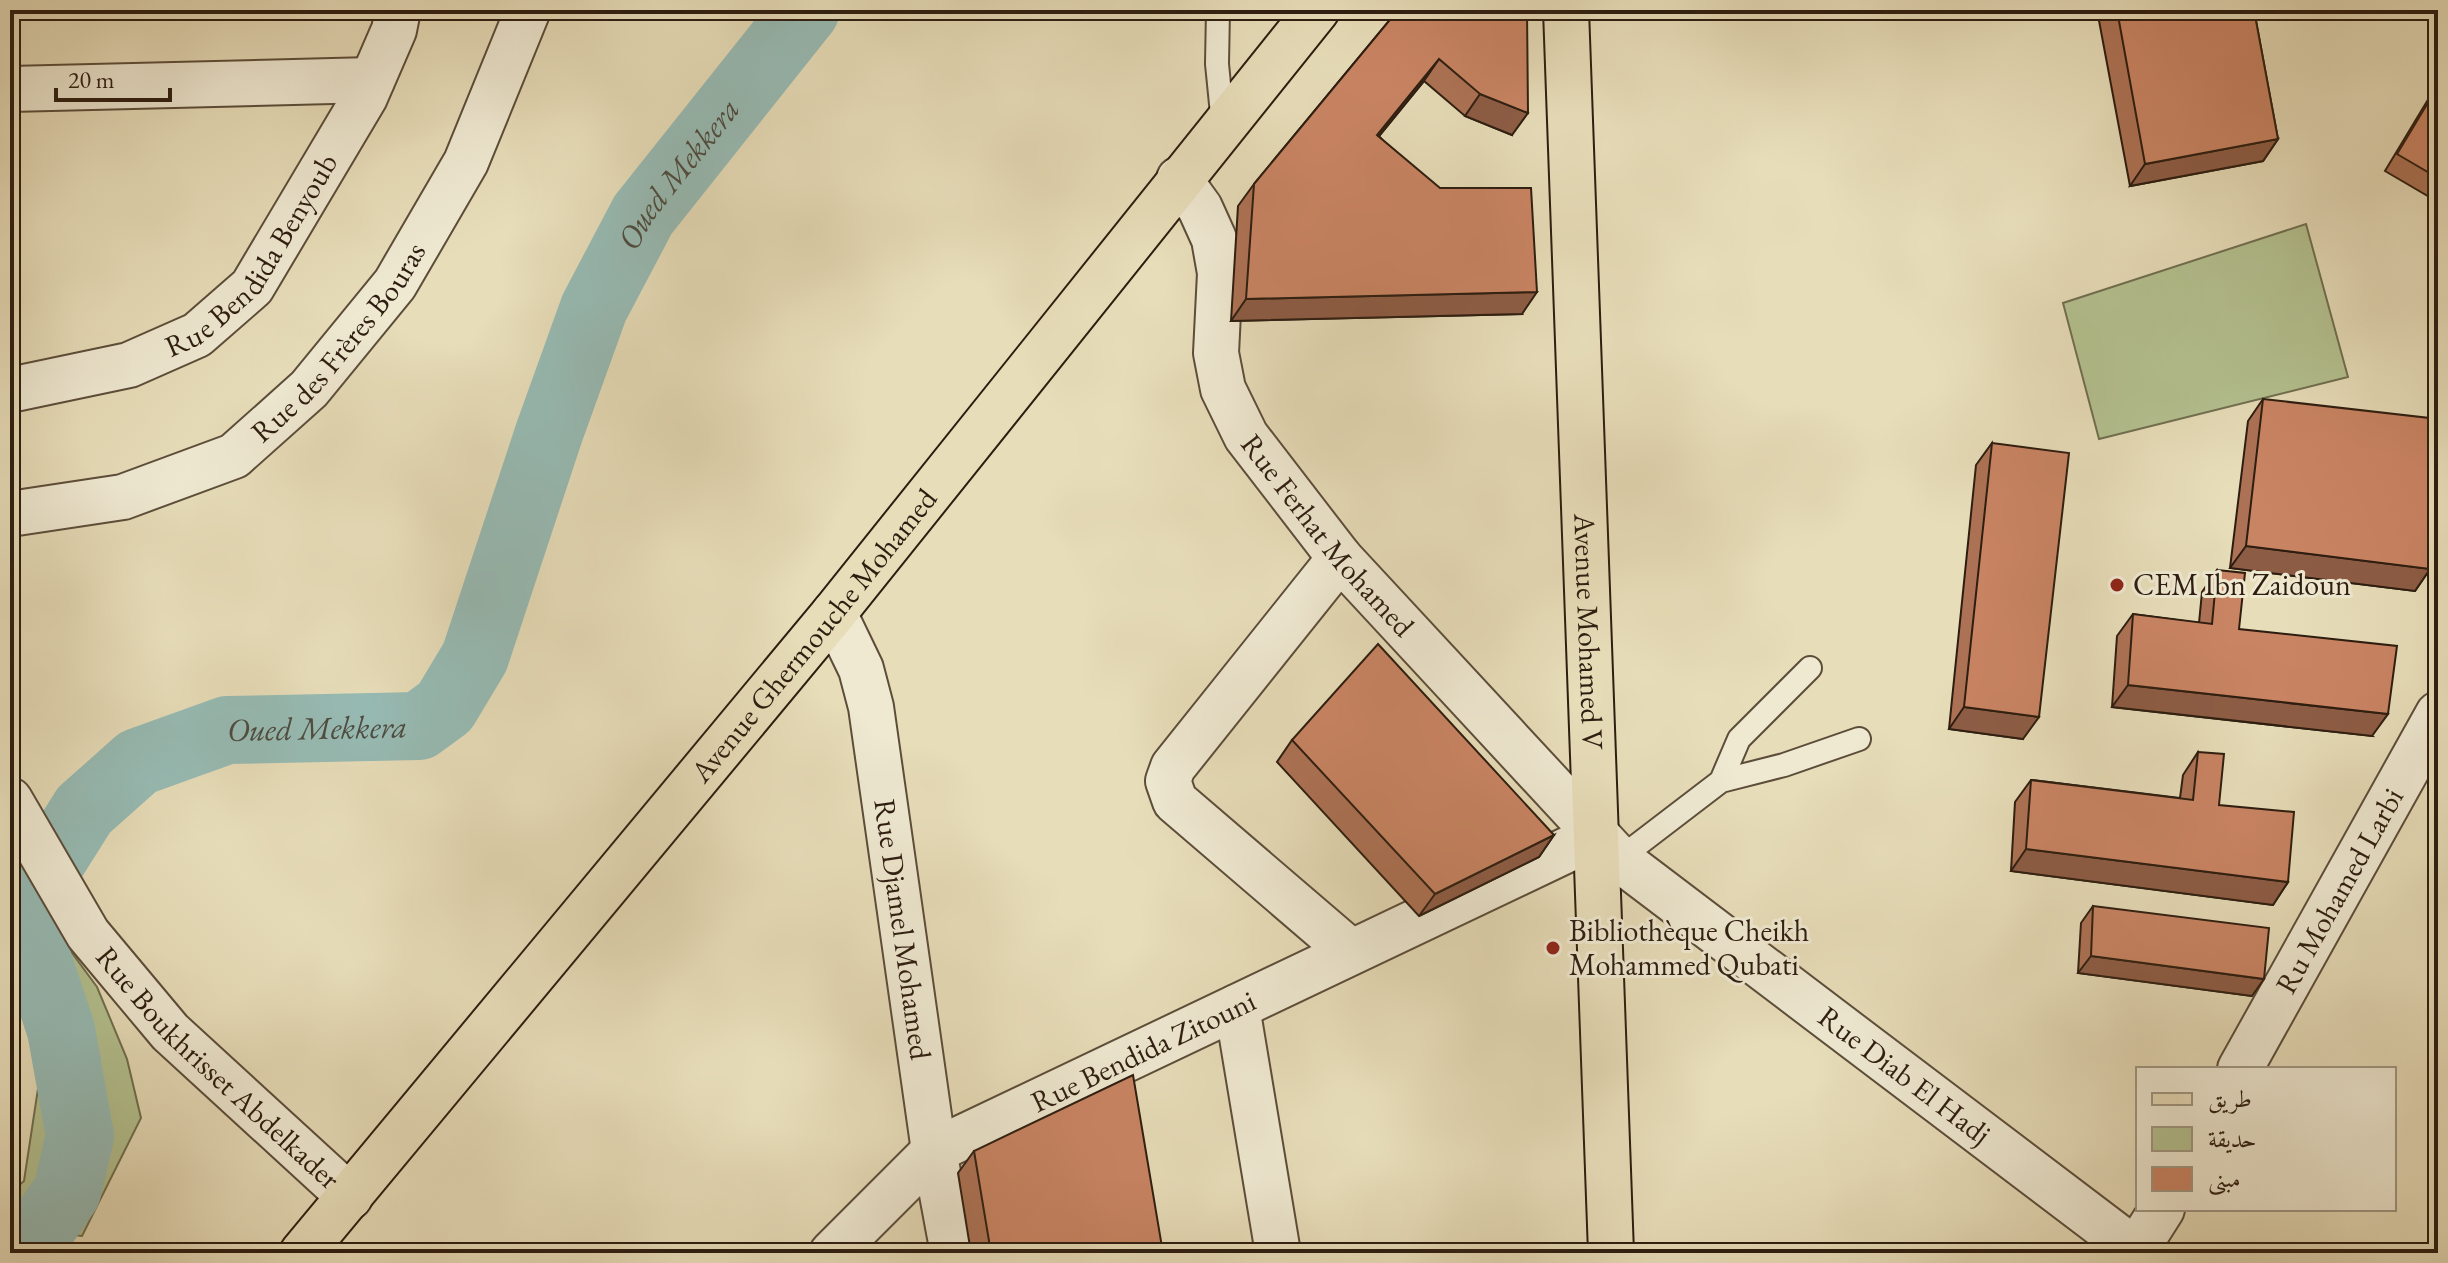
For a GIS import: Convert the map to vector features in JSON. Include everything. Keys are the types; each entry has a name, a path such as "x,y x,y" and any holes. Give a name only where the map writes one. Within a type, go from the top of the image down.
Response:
{"main road":[{"name":"Avenue Ghermouche Mohamed","path":"302,1253 834,613 1317,10"},
{"name":"Avenue Mohamed V","path":"1566,10 1607,848 1611,1253"}],"street":[{"name":"Rue Bendida Benyoub","path":"10,390 129,365 197,335 252,287 372,80 394,30 398,10"},
{"name":"Rue des Frères Bouras","path":"10,514 123,497 234,456 309,389 395,284 466,162 528,10"},
{"path":"10,89 372,80"},
{"name":"Rue Ferhat Mohamed","path":"1179,179 1200,208 1214,239 1220,273 1216,353 1223,389 1246,436 1340,558 1607,848"},
{"path":"1340,558 1173,767 1168,781 1175,801 1351,952"},
{"name":"Rue Djamel Mohamed","path":"834,613 861,669 871,707 934,1151 953,1253"},
{"name":"Ru Mohamed Larbi","path":"2241,1067 2438,714"},
{"name":"Rue Boukhrisset Abdelkader","path":"15,810 88,934 170,1032 350,1197"},
{"name":"Rue Bendida Zitouni","path":"832,1253 934,1151 1351,952 1607,848"},
{"name":"Rue Diab El Hadj","path":"1607,848 2137,1252"},
{"path":"1237,1007 1278,1253"},
{"path":"1127,1059 1135,1104"},
{"path":"2137,1252 2161,1211"}],"lane":[{"path":"1218,10 1217,64 1223,126"},
{"path":"1721,781 1739,739 1810,668"},
{"path":"1607,848 1721,781 1784,765 1859,739"}],"green space":[{"path":"2306,224 2348,377 2099,439 2063,303"},
{"path":"22,885 97,987 127,1059 141,1118 82,1236 52,1233 63,1253 10,1253 51,1233 24,1230 10,1243 10,1193 24,1181 41,1069"}],"building":[{"path":"1398,10 1527,10 1528,113 1480,94 1439,59 1377,135 1440,188 1531,188 1537,292 1246,299 1254,184"},
{"path":"2117,10 2254,10 2278,139 2145,164"},
{"path":"2438,86 2438,178 2397,154"},
{"path":"2263,399 2438,419 2438,489 2430,569 2246,546"},
{"path":"1992,443 2069,453 2039,717 1964,707"},
{"path":"2217,570 2245,573 2239,629 2397,646 2388,714 2128,685 2133,614 2212,624"},
{"path":"1378,644 1554,835 1435,894 1292,740"},
{"path":"2198,752 2224,754 2219,805 2294,812 2288,882 2026,849 2031,780 2193,800"},
{"path":"2093,906 2269,928 2264,979 2091,956"},
{"path":"1133,1075 1163,1253 991,1253 974,1151"}],"waterway":[{"name":"Oued Mekkera","path":"24,1253 67,1192 80,1136 61,1030 33,946 33,891 84,810 138,762 227,730 419,726 445,707 475,657 594,308 643,215 806,10"}],"place":[{"name":"CEM Ibn Zaidoun","path":"2117,585"},
{"name":"Bibliothèque Cheikh Mohammed Qubati","path":"1553,948"}]}
